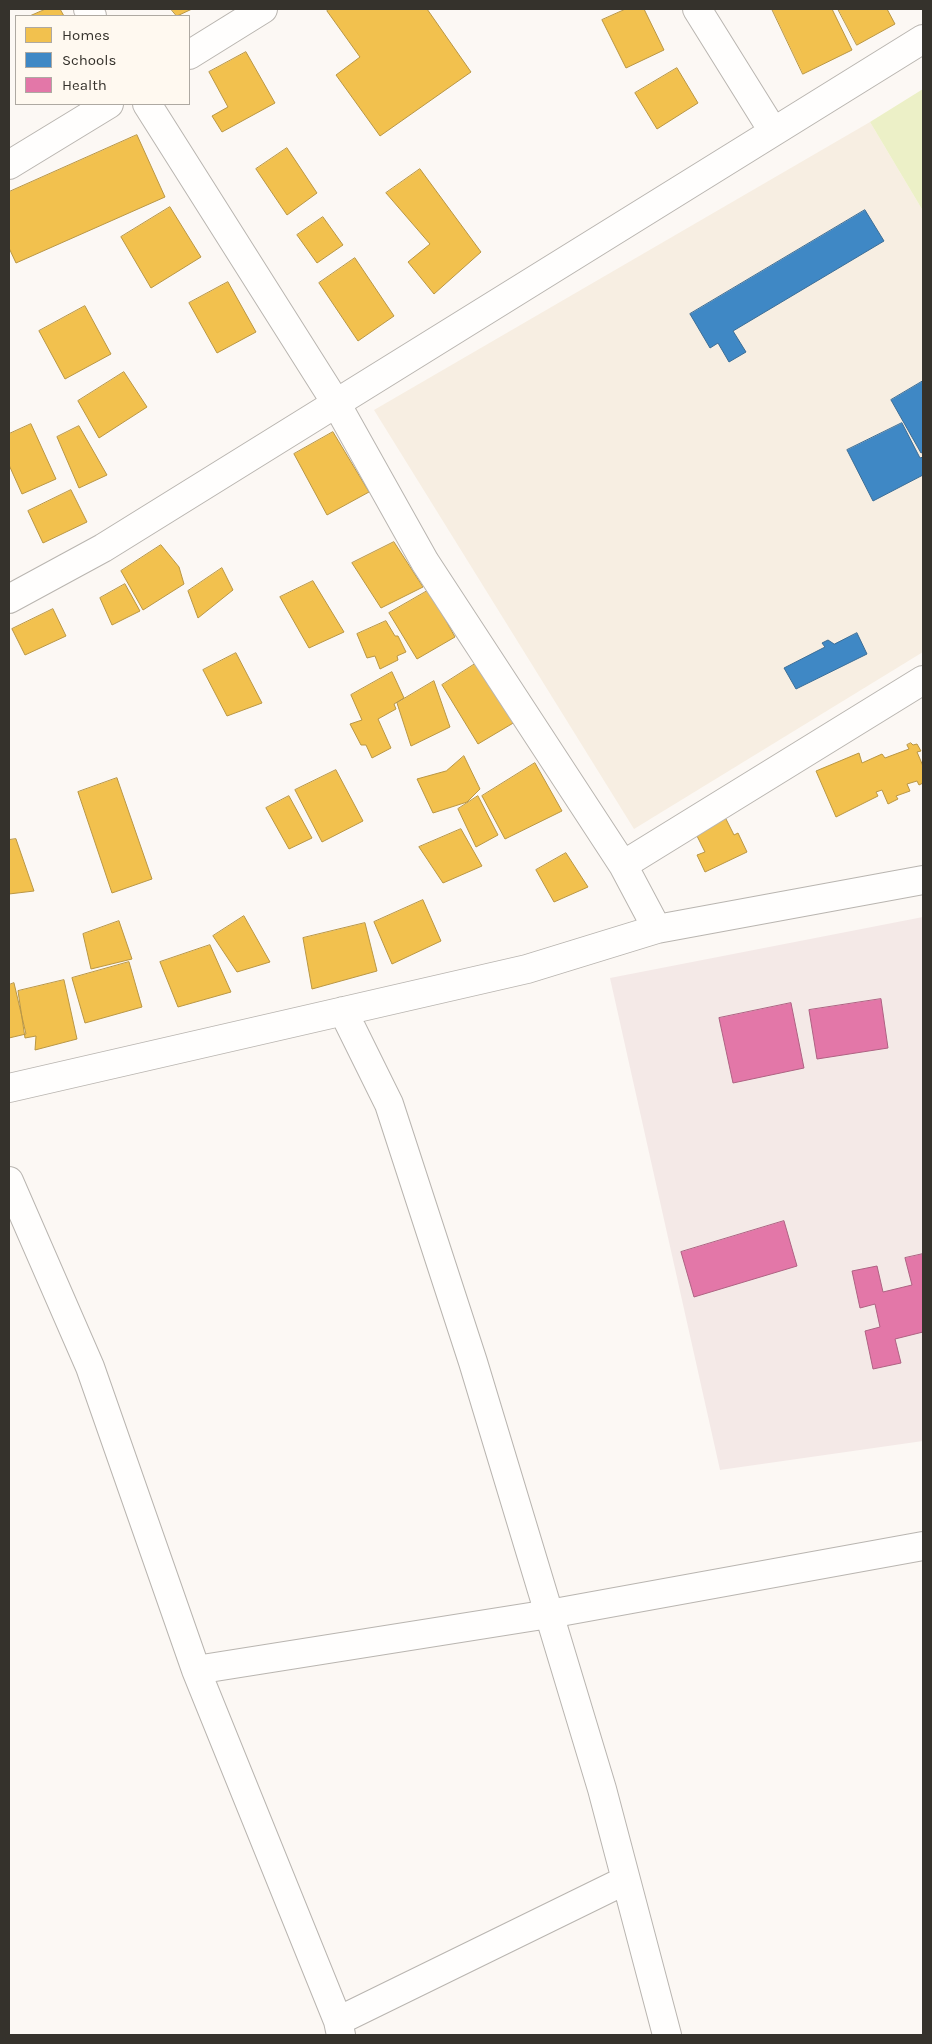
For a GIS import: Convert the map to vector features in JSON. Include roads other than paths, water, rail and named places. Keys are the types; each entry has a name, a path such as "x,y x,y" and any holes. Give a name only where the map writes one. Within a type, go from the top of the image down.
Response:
{"street":[{"path":"190,53 263,9"},
{"path":"697,9 772,132"},
{"path":"9,599 103,548 923,38"},
{"path":"9,165 107,105"},
{"path":"149,105 336,403 425,562 623,866 657,929"},
{"path":"623,866 923,680"},
{"path":"9,1088 527,969 657,929 923,880"},
{"path":"343,1011 389,1104 473,1362 602,1789 668,2035"},
{"path":"9,1180 90,1367 196,1670 340,2028 626,1880"},
{"path":"196,1670 549,1614 923,1546"}]}
